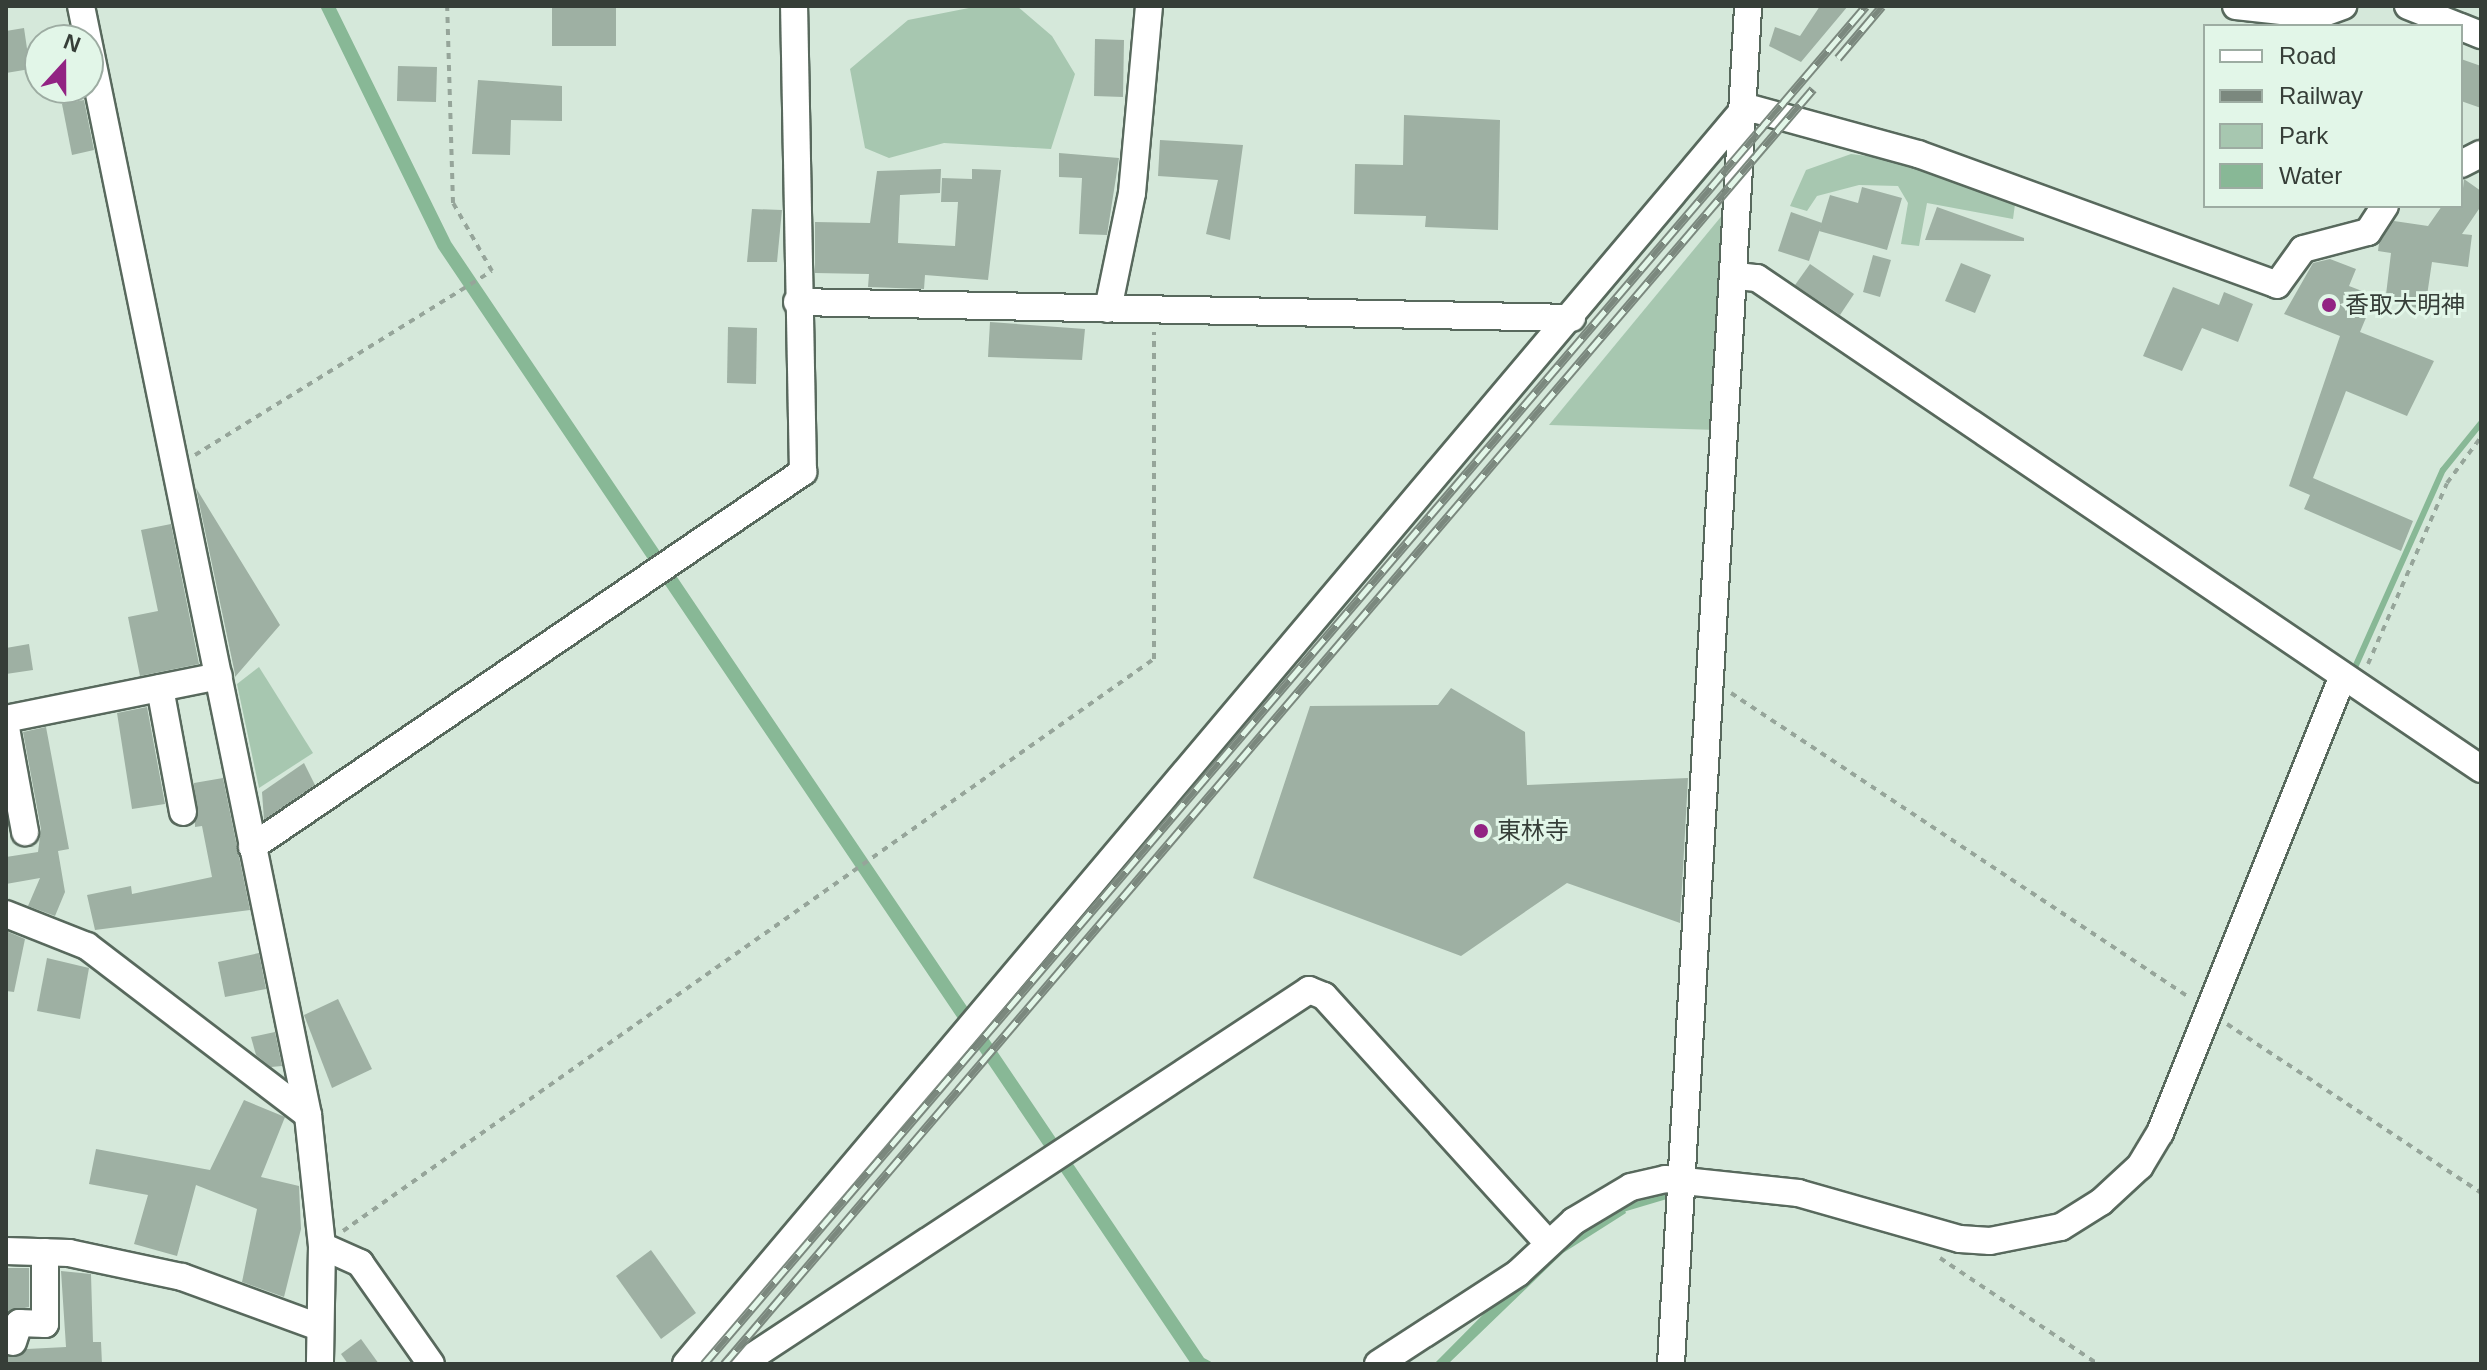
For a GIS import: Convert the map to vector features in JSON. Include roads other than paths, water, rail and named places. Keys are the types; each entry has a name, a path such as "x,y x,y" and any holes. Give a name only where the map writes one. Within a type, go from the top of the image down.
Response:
{"street":[{"path":"81,6 178,465 308,1115 322,1246 320,1364"},
{"path":"252,847 803,472 797,302 794,6"},
{"path":"1108,309 1132,193 1149,6"},
{"path":"1671,1364 1709,685 1737,276 1748,6"},
{"path":"2236,6 2318,15 2343,6"},
{"path":"2408,6 2453,24"},
{"path":"1746,107 1933,159 2277,285 2303,249 2368,232 2384,208"},
{"path":"686,1364 1572,318 1746,107"},
{"path":"2463,163 2481,154"},
{"path":"1737,276 1757,278 2481,769"},
{"path":"797,302 1572,318"},
{"path":"6,719 219,676"},
{"path":"1378,1364 1518,1273 1546,1241 1631,1187 1683,1176 1696,1183 1798,1193 1960,1239 1990,1241 2061,1227 2101,1202 2140,1166 2214,1023 2350,682"},
{"path":"160,688 183,812"},
{"path":"6,728 25,832"},
{"path":"6,914 87,946 308,1115"},
{"path":"741,1364 1309,990 1324,996 1546,1241"},
{"path":"322,1246 360,1263 431,1364"},
{"path":"6,1251 45,1252 182,1277 319,1327"},
{"path":"13,1342 19,1323 45,1324 45,1252"},
{"path":"705,1343 731,1364"}],"water":[{"path":"320,6 335,6 451,242 1204,1358 1215,1364 1191,1364 438,248"},
{"path":"1621,1201 1626,1213 1563,1253 1448,1364 1434,1364 1555,1242"}],"waterway":[{"path":"2352,674 2443,470 2481,423"},
{"path":"1619,1210 1673,1194"}],"railway":[{"path":"704,1364 1866,6"},
{"path":"1838,58 1882,6"},
{"path":"724,1364 1813,89"}],"place":[{"name":"香取大明神","path":"2329,305"},
{"name":"東林寺","path":"1481,831"}]}
